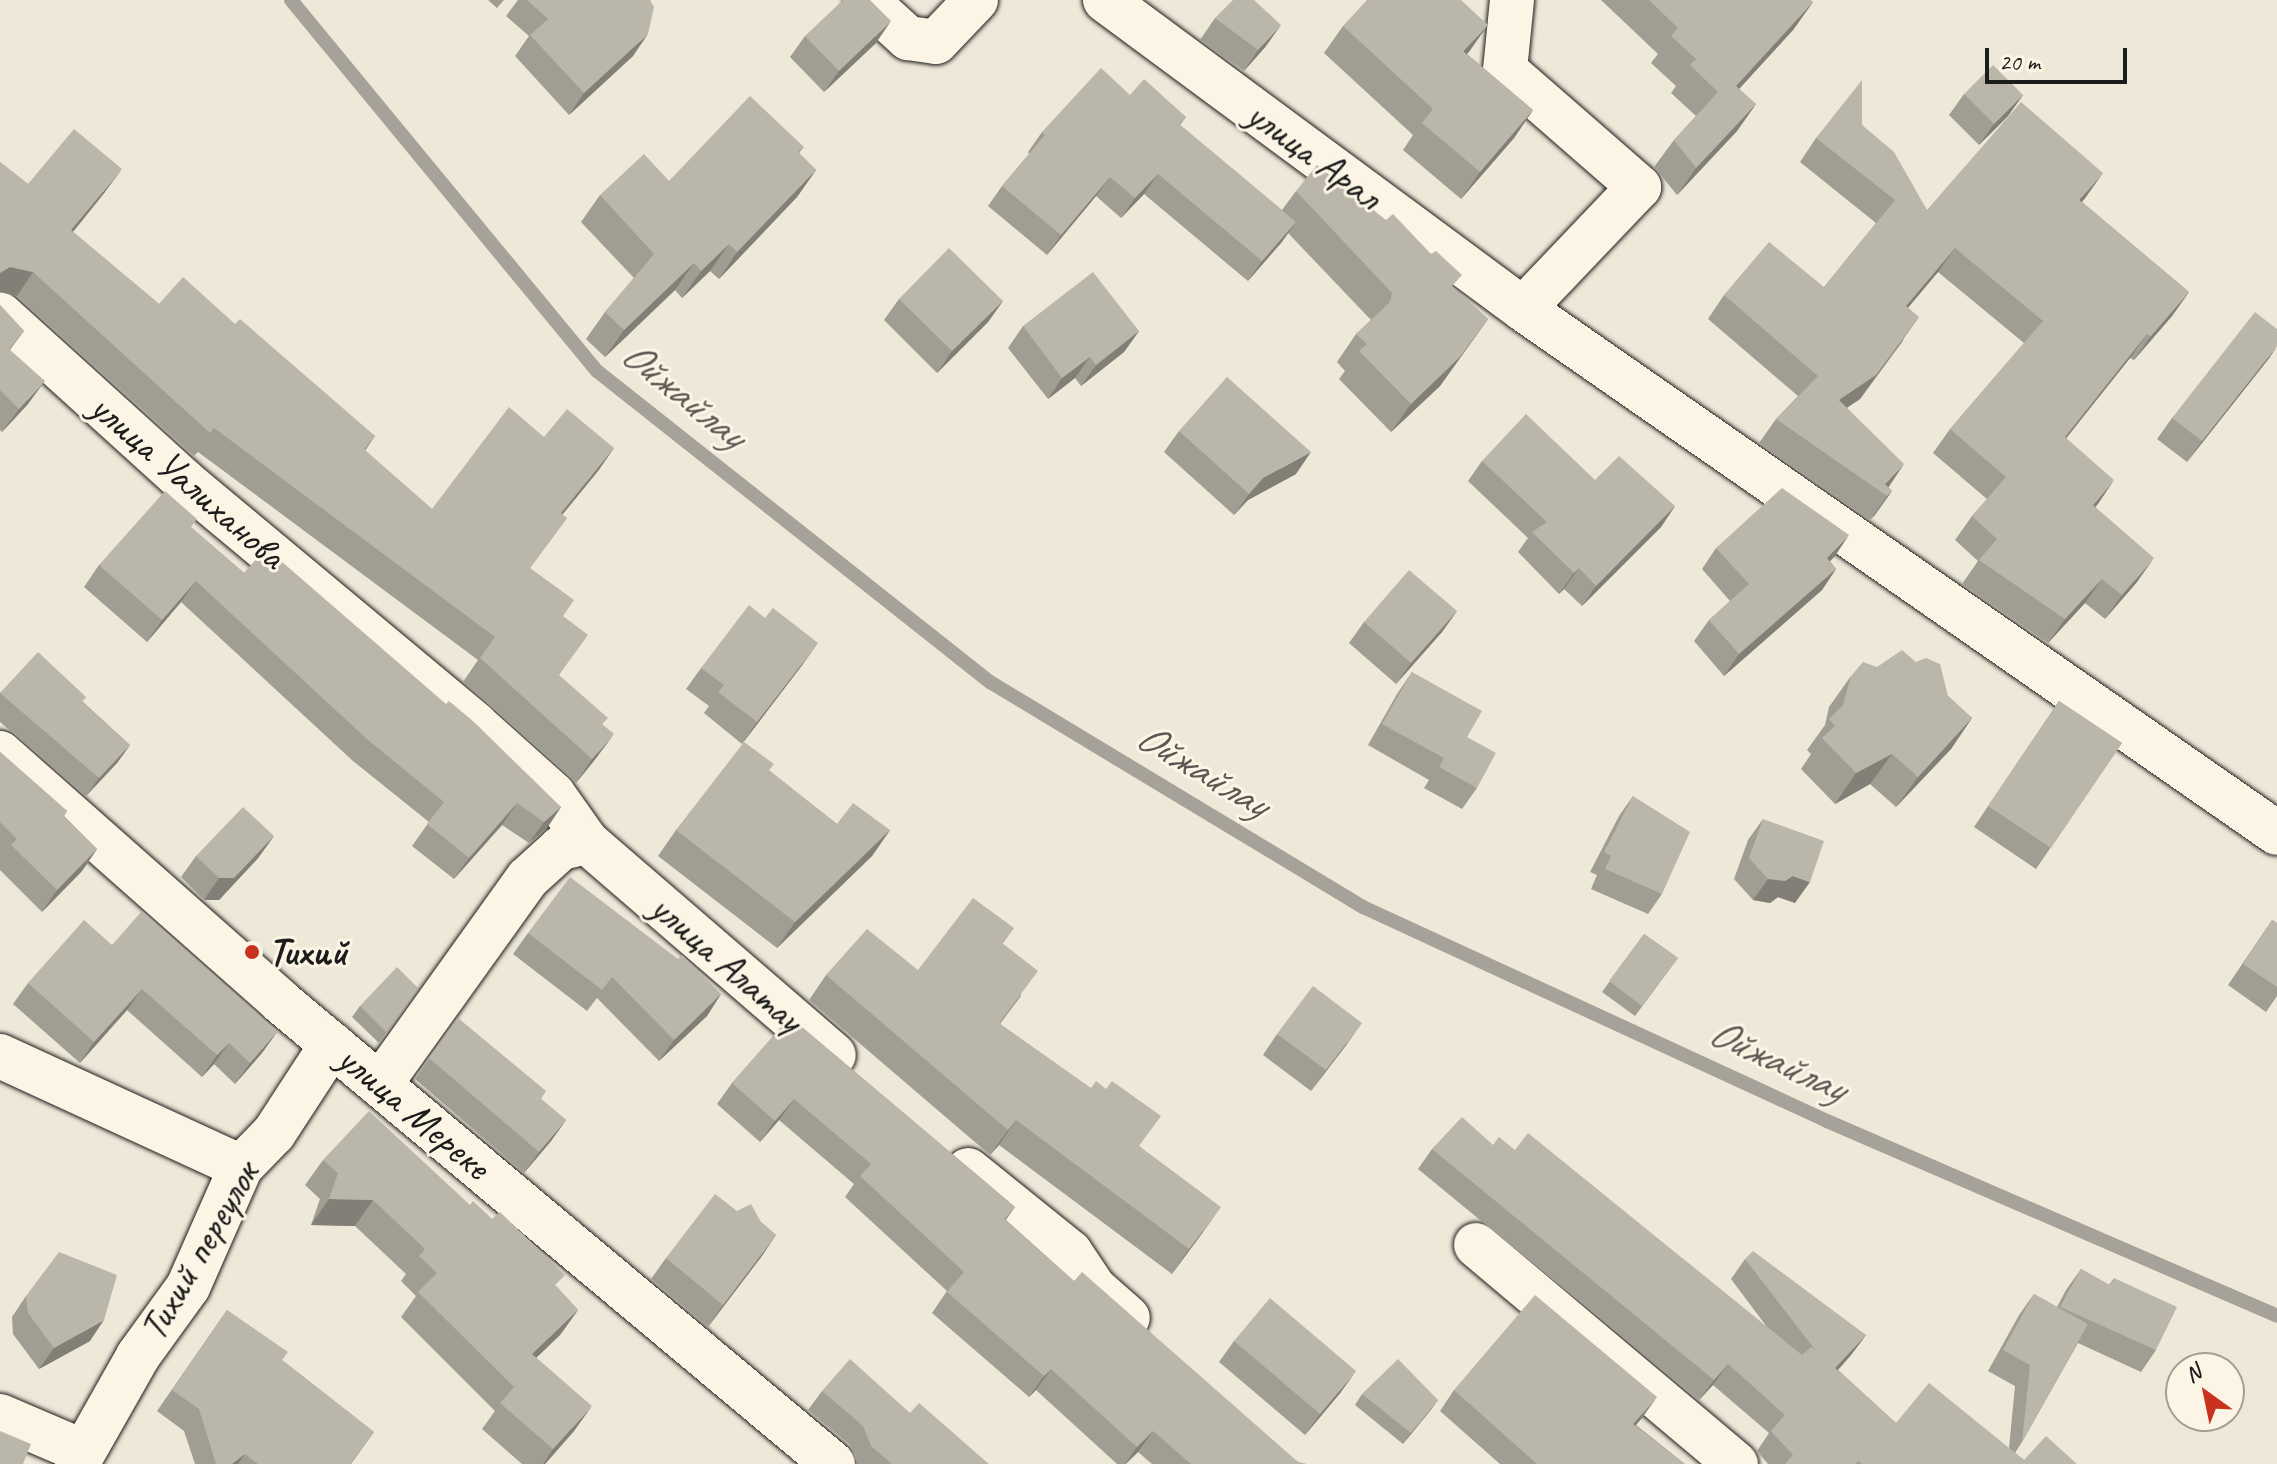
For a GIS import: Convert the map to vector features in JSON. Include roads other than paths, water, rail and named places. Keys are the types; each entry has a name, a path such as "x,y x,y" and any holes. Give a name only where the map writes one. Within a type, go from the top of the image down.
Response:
{"street":[{"path":"866,0 908,38 936,42 976,0"},
{"name":"улица Арал","path":"1105,0 1523,309 2277,833"},
{"path":"1512,0 1505,70 1639,187 1523,309"},
{"name":"улица Уалиханова","path":"0,314 185,482 553,794 587,842"},
{"name":"улица Мереке","path":"0,753 332,1044 833,1464"},
{"path":"381,1083 528,878 561,848 587,842"},
{"name":"улица Алатау","path":"587,842 859,1077"},
{"name":"Тихий переулок","path":"79,1458 138,1356 188,1287 241,1167 274,1133 332,1044"},
{"path":"0,1056 241,1167"},
{"path":"941,1148 1070,1252 1094,1288 1164,1350"},
{"path":"1476,1245 1736,1464"},
{"path":"0,1416 79,1458"}],"waterway":[{"name":"Ойжайлау","path":"291,0 597,371 990,682 1363,907 1827,1121 2277,1316"}],"place":[{"name":"Тихий","path":"252,952"}]}
